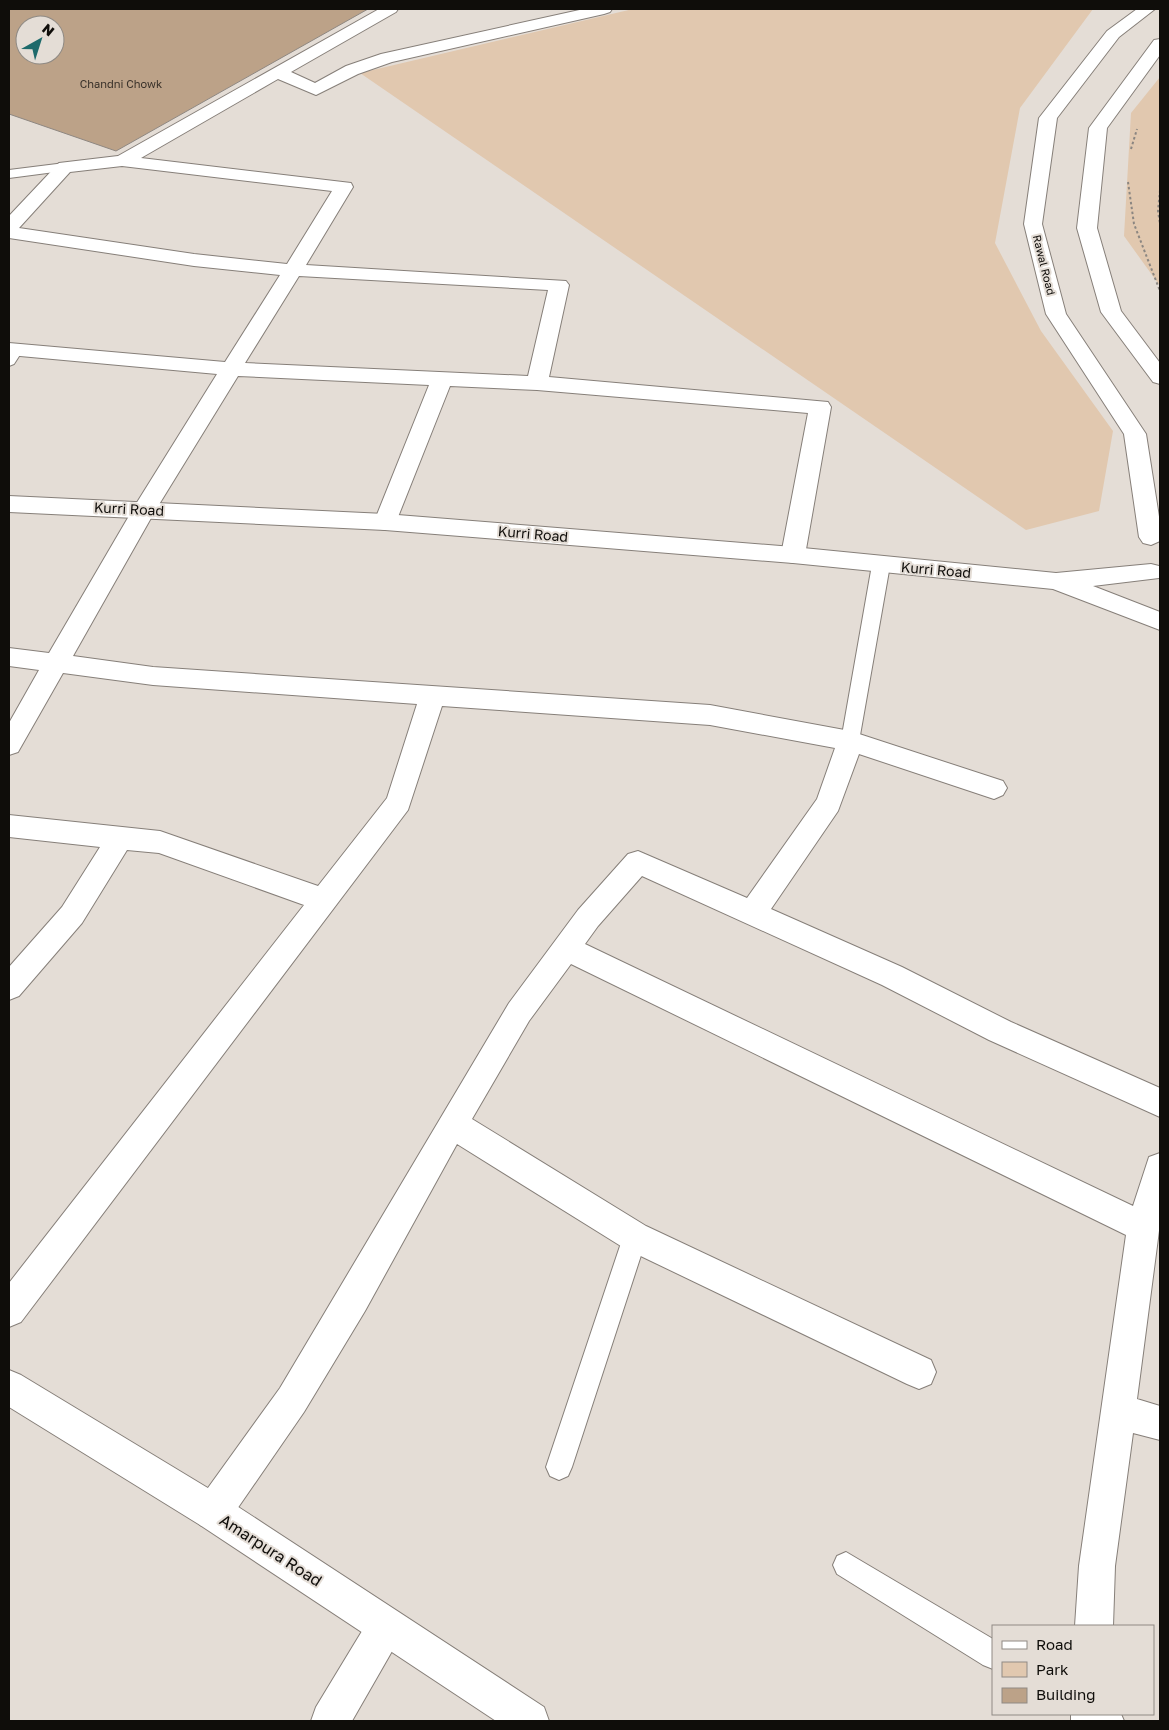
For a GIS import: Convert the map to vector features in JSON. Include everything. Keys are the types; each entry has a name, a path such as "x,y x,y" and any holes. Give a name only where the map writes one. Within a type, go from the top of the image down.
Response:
{"street":[{"path":"122,161 390,9"},
{"path":"276,72 316,90 352,70 387,58 604,9"},
{"name":"Rawal Road","path":"1147,9 1113,34 1048,118 1033,224 1056,314 1135,434 1155,529 1147,557 1160,593"},
{"path":"1160,44 1098,128 1087,228 1111,312 1160,377"},
{"path":"9,227 65,167 122,161 344,186 144,510 9,745"},
{"path":"9,232 194,260 292,270 559,285 537,383"},
{"path":"11,353 230,369 537,383 820,407 794,555"},
{"path":"385,522 442,378"},
{"name":"Kurri Road","path":"9,504 385,522 794,555 1056,581"},
{"path":"1056,581 1151,572"},
{"path":"1056,581 1160,621"},
{"path":"9,657 153,676 710,716 850,741 994,788"},
{"path":"9,1310 398,802 432,696"},
{"path":"752,913 829,803 850,741"},
{"path":"9,826 160,842 324,900"},
{"path":"9,987 72,915 120,838"},
{"path":"214,1512 292,1400 353,1300 452,1124 519,1012 588,918 638,862 892,976 1000,1031 1160,1103"},
{"path":"566,948 1143,1227"},
{"path":"452,1124 634,1237 919,1372"},
{"path":"1094,1625 1097,1566 1143,1227 1160,1168"},
{"name":"Amarpura Road","path":"9,1387 214,1512 530,1721"},
{"path":"1118,1411 1160,1423"},
{"path":"330,1721 386,1626"}],"lane":[{"path":"9,174 65,167"},
{"path":"850,741 881,565"},
{"path":"559,1467 634,1237"},
{"path":"846,1566 992,1654"}],"path":[{"path":"1129,155 1140,121"},
{"path":"1128,175 1128,195 1141,247 1160,291"},
{"path":"1160,190 1157,202 1160,224"}],"green space":[{"path":"633,9 1093,9 1020,108 995,243 1041,331 1113,431 1099,511 1026,530 360,73"},
{"path":"1160,77 1160,286 1124,236 1131,113"}],"building":[{"path":"9,9 368,9 116,151 9,114"}]}
